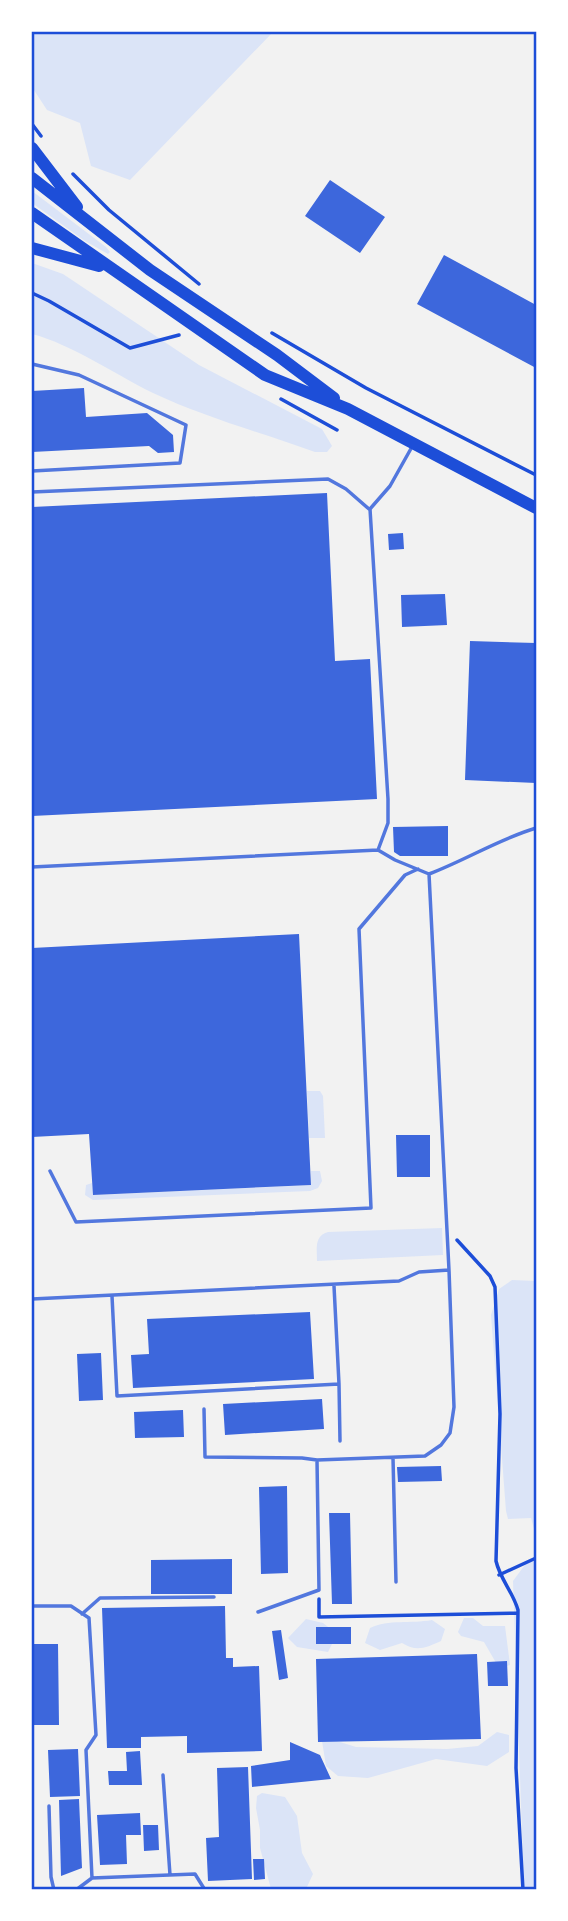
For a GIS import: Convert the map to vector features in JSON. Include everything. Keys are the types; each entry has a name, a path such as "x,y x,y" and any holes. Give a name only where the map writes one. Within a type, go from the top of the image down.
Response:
{"highway":[{"path":"32,148 88,221"},
{"path":"32,178 150,270 278,355 348,409"},
{"path":"32,213 265,375 348,409 537,508"},
{"path":"32,248 111,270"}],"lane":[{"path":"32,365 79,375 186,425 180,463 32,471"},
{"path":"377,850 388,823 388,799 370,509 390,486 413,444"},
{"path":"32,492 328,480 346,489 370,509"},
{"path":"32,867 377,850 429,874 514,834 537,828"},
{"path":"50,1171 76,1222 371,1208 359,929 405,875 418,869"},
{"path":"204,1409 205,1457 317,1460 425,1457 441,1445 450,1433 454,1407 449,1270 429,874"},
{"path":"32,1298 334,1286 399,1281 419,1272 449,1270"},
{"path":"334,1286 340,1441"},
{"path":"111,1296 117,1396 339,1384"},
{"path":"393,1458 396,1582"},
{"path":"258,1612 319,1590 317,1460"},
{"path":"82,1614 100,1598 214,1597"},
{"path":"32,1606 71,1606 89,1618 96,1735 86,1750 92,1878"},
{"path":"163,1775 170,1875"},
{"path":"49,1806 51,1877 54,1889"},
{"path":"76,1889 92,1878 195,1874 205,1889"}],"path":[{"path":"32,124 48,145"},
{"path":"65,165 109,210 200,284"},
{"path":"32,293 130,348 178,333 187,340"},
{"path":"266,329 366,388 537,475"},
{"path":"280,398 337,430"},
{"path":"447,1230 490,1276 495,1287 500,1413 496,1561 499,1575 514,1597 518,1613 516,1768 523,1889"},
{"path":"499,1575 537,1558"},
{"path":"319,1590 319,1617 518,1613"}],"shaded area":[{"path":"32,32 273,32 130,180 91,166 80,123 47,110 32,87"},
{"path":"32,191 110,252 108,254 85,241 32,203"},
{"path":"32,263 63,274 199,365 322,429 332,446 327,452 315,452 192,410 153,393 62,345 32,334"},
{"path":"307,1091 320,1091 323,1096 325,1138 309,1138"},
{"path":"311,1171 320,1171 322,1181 318,1188 310,1191 93,1200 85,1195 86,1185 92,1183 94,1195 311,1185"},
{"path":"442,1228 443,1255 317,1261 318,1240 328,1232"},
{"path":"512,1280 536,1281 536,1536 531,1518 508,1519 506,1511 491,1315 499,1289"},
{"path":"536,1561 536,1889 524,1889 513,1581 527,1562"},
{"path":"464,1618 473,1618 483,1626 505,1626 510,1665 499,1668 484,1642 461,1636 458,1632"},
{"path":"306,1619 323,1623 337,1634 328,1652 297,1647 288,1638"},
{"path":"432,1620 445,1629 441,1641 431,1646 417,1648 402,1643 380,1650 365,1643 370,1628 377,1625"},
{"path":"497,1732 509,1735 509,1752 487,1766 436,1759 368,1778 338,1776 326,1766 322,1741 327,1738 356,1747 447,1749 478,1746"},
{"path":"262,1793 285,1797 297,1816 302,1853 313,1874 306,1889 271,1889 260,1848 256,1808 257,1796"}],"building":[{"path":"330,180 385,217 360,253 305,216"},
{"path":"444,255 536,305 536,368 417,304"},
{"path":"84,388 86,417 147,413 173,435 174,452 158,453 149,446 32,452 32,391"},
{"path":"327,493 335,661 370,659 377,799 32,816 32,507"},
{"path":"403,533 404,549 389,550 388,534"},
{"path":"445,594 447,625 402,627 401,595"},
{"path":"470,641 536,643 536,783 465,780"},
{"path":"448,826 448,856 400,856 394,852 393,827"},
{"path":"299,934 311,1185 93,1195 89,1134 32,1137 32,948"},
{"path":"396,1135 430,1135 430,1177 397,1177"},
{"path":"310,1312 314,1379 133,1388 131,1355 149,1354 147,1319"},
{"path":"101,1353 103,1400 79,1401 77,1354"},
{"path":"322,1399 324,1429 225,1435 223,1404"},
{"path":"183,1410 184,1437 135,1438 134,1412"},
{"path":"441,1466 442,1481 398,1482 397,1467"},
{"path":"287,1486 288,1573 261,1574 259,1487"},
{"path":"329,1513 350,1513 352,1604 332,1604"},
{"path":"232,1559 232,1594 151,1594 151,1560"},
{"path":"225,1606 226,1658 233,1658 233,1667 259,1666 262,1751 187,1753 187,1736 141,1737 141,1748 107,1748 102,1608"},
{"path":"316,1627 351,1627 351,1644 316,1644"},
{"path":"281,1630 288,1678 279,1680 272,1631"},
{"path":"32,1644 58,1644 59,1725 32,1725"},
{"path":"477,1654 481,1739 318,1742 316,1659"},
{"path":"507,1661 508,1686 488,1686 487,1662"},
{"path":"290,1742 320,1755 331,1779 252,1787 251,1766 290,1760"},
{"path":"78,1749 80,1796 50,1797 48,1750"},
{"path":"140,1751 142,1785 109,1785 108,1771 127,1771 126,1752"},
{"path":"248,1767 252,1879 208,1881 206,1838 219,1837 217,1768"},
{"path":"79,1799 82,1868 61,1876 59,1800"},
{"path":"140,1813 141,1835 126,1835 127,1864 100,1865 97,1815"},
{"path":"143,1825 158,1825 159,1850 144,1851"},
{"path":"253,1859 264,1859 265,1879 254,1880"}]}
